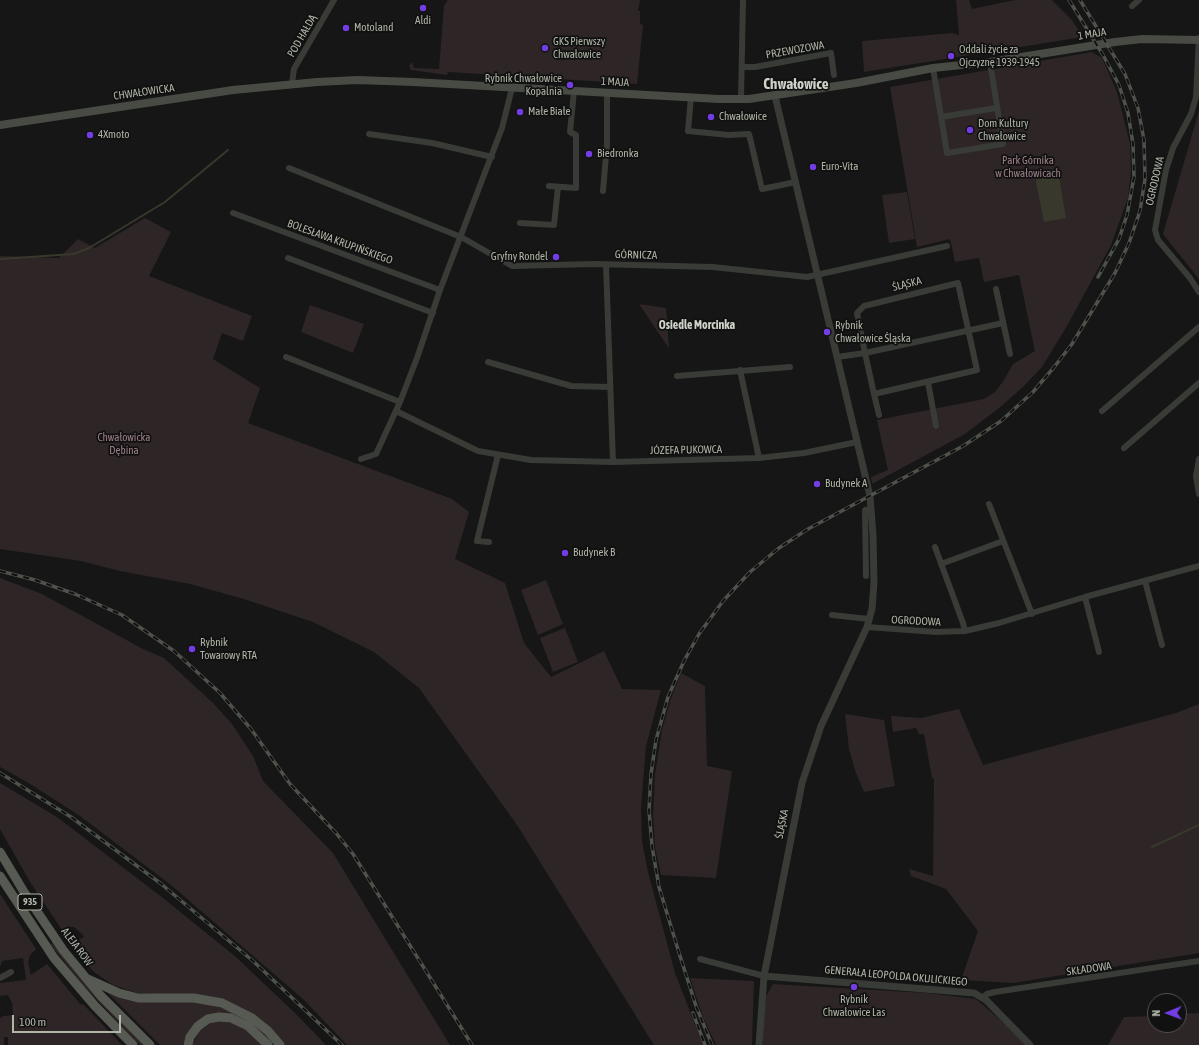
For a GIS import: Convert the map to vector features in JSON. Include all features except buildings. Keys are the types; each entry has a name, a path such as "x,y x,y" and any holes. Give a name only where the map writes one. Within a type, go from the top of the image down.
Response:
{"main road":[{"name":"1 MAJA","path":"292,83 378,81 741,100 775,96 934,68 990,62 1115,42 1142,39 1199,39"},
{"name":"CHWAŁOWICKA","path":"0,125 292,83"},
{"name":"ALEJA ROW","path":"0,852 24,892 63,950 119,1015 150,1045"},
{"name":"935","path":"0,876 54,958 86,997 133,1045"},
{"path":"85,977 119,993 138,998 194,998 222,1003 252,1018 268,1031 280,1045"},
{"path":"188,1045 190,1037 198,1026 208,1019 219,1017 231,1018 248,1026 268,1045"}],"street":[{"name":"POD HAŁDĄ","path":"292,83 294,69 334,0"},
{"path":"741,100 743,0"},
{"path":"1132,6 1138,0"},
{"name":"OGRODOWA","path":"1199,39 1196,97 1191,114 1173,148 1166,170 1155,230 1158,240 1190,278 1199,292"},
{"name":"PRZEWOZOWA","path":"742,67 755,67 831,53 834,75"},
{"path":"934,68 947,153 1003,144 996,108 990,62"},
{"path":"361,459 376,454 418,358 440,290 492,157 502,128 512,88"},
{"path":"549,186 576,188 576,135 570,132 574,91"},
{"path":"603,191 607,144 607,93"},
{"name":"ŚLĄSKA","path":"759,1045 764,976 796,810 809,759 821,726 867,627 873,598 874,578 871,509 857,442 775,96"},
{"path":"691,97 688,131 729,135 749,134 762,189 796,182"},
{"path":"941,117 996,108"},
{"path":"369,134 432,143 492,157"},
{"path":"289,168 461,237"},
{"path":"520,223 554,225 558,186"},
{"name":"BOLESŁAWA KRUPIŃSKIEGO","path":"233,213 440,290"},
{"name":"GÓRNICZA","path":"461,237 512,266 606,264 712,267 806,277 818,275"},
{"path":"818,275 947,246"},
{"path":"288,258 433,313"},
{"path":"606,264 613,462"},
{"name":"ŚLĄSKA","path":"874,394 977,370 958,283 864,306 857,313 865,353 874,394 879,415"},
{"path":"996,289 1010,354"},
{"path":"837,357 865,353 1003,323"},
{"path":"1102,412 1199,327"},
{"path":"286,357 400,402"},
{"path":"488,362 571,386 610,387"},
{"path":"677,376 790,367"},
{"path":"740,370 759,458"},
{"path":"928,382 936,426"},
{"path":"1124,448 1199,383"},
{"name":"JÓZEFA PUKOWCA","path":"396,411 478,452 498,456 555,461 613,462 759,458 804,453 857,442"},
{"path":"489,542 478,541 498,456"},
{"path":"1199,459 1196,476 1199,494"},
{"path":"989,504 1032,614"},
{"path":"866,576 865,510 871,509"},
{"path":"941,564 1003,541"},
{"path":"935,547 964,623 965,631"},
{"name":"OGRODOWA","path":"867,627 936,632 965,631 1032,614 1085,597 1199,566"},
{"path":"1145,580 1162,645"},
{"path":"1085,597 1099,652"},
{"path":"832,615 869,619"},
{"path":"700,959 764,976"},
{"name":"SKŁADOWA","path":"983,998 987,994 995,992 1117,975 1199,961"},
{"path":"0,978 11,972"},
{"name":"GENERAŁA LEOPOLDA OKULICKIEGO","path":"764,976 974,993 983,998 1030,1045"}],"green space":[{"name":"GKS Pierwszy Chwałowice","path":"448,0 640,0 638,11 640,11 640,24 643,25 637,84 448,72 447,75 411,70 409,66 412,62 414,68 439,69 444,6"},
{"path":"956,0 969,0 972,9 1015,0 1052,0 1072,20 1083,37 864,72 862,41 952,33 959,35"},
{"name":"Park Górnika w Chwałowicach","path":"1092,52 1102,58 1117,92 1130,144 1131,171 1128,198 1111,245 1067,326 1042,367 1023,387 999,408 965,434 872,484 871,477 888,470 877,420 984,399 995,392 1013,364 1035,351 1019,275 984,282 979,258 955,262 950,239 917,247 890,87"},
{"path":"1199,111 1199,279 1163,234"},
{"path":"907,192 915,239 889,243 882,195"},
{"name":"Chwałowicka Dębina","path":"145,218 171,232 149,276 252,316 243,341 222,333 213,359 260,388 248,423 452,499 469,512 455,559 505,583 524,643 551,677 604,651 622,689 661,690 646,746 641,808 642,841 648,872 675,973 703,1045 654,1045 517,825 419,688 374,652 313,622 244,599 190,584 120,571 81,561 0,549 0,256 59,258 78,239 95,248"},
{"path":"639,304 666,308 669,348 668,347"},
{"path":"310,305 364,324 353,353 301,332"},
{"path":"0,578 42,594 143,649 164,658 213,703 232,724 253,756 263,781 333,853 450,1045 347,1045 304,1000 171,885 80,816 27,782 0,767"},
{"path":"546,580 563,624 538,635 521,590"},
{"path":"565,628 578,662 553,672 540,638"},
{"path":"681,673 705,686 707,766 732,771 716,878 661,875 655,847 653,816 655,774 662,730 670,701"},
{"path":"1199,704 1199,953 1013,983 961,980 978,931 946,889 911,876 909,869 933,876 934,779 932,778 924,734 919,734 916,728 893,732 891,716 921,718 959,709 983,765 1176,713"},
{"path":"845,714 884,720 895,786 864,792 856,773 849,749"},
{"path":"0,783 57,817 163,898 236,957 326,1045 285,1045 258,1017 229,1002 214,997 137,993 113,985 94,972 69,945 84,937 83,935 74,927 69,927 62,930 30,882 0,829"},
{"path":"0,894 36,949 30,955 28,962 31,975 47,964 81,1005 83,1004 122,1045 8,1045 8,1037 4,1037 4,1045 0,1045 0,1018 3,1016 13,1015 12,1003 8,995 0,996 0,983 26,980 23,958 2,961 0,967"},
{"path":"52,943 93,993 144,1045 140,1045 84,986 50,944"},
{"path":"690,978 754,981 752,1045 716,1045 703,1017"},
{"path":"773,984 927,993 976,999 1027,1043 1025,1045 763,1045 762,1036 766,996"},
{"path":"108,993 197,1002 222,1008 239,1014 262,1031 275,1045 248,1022 197,1021 188,1032 183,1045 160,1045"},
{"path":"1199,1013 1199,1045 1108,1045 1124,1017 1147,1016 1147,1033 1187,1033 1187,1014"},
{"path":"221,1021 232,1023 245,1029 264,1045 192,1045 201,1029 211,1023"}],"shaded area":[{"path":"1058,171 1066,218 1044,222 1035,176"}],"waterway":[{"path":"0,259 74,254 89,248 165,202 228,150"},
{"path":"1152,847 1199,825"}],"railway":[{"path":"1069,0 1103,55 1119,85 1128,113 1133,144 1134,177 1127,215 1119,239 1098,277"},
{"path":"712,1045 696,1006 659,887 652,846 649,810 651,774 656,740 668,697 684,661 699,634 723,601 750,572 779,548 808,529 963,446 1001,421 1033,392 1072,344 1115,273 1129,243 1140,211 1145,179 1144,140 1138,108 1125,74 1080,0"},
{"path":"0,571 35,580 75,594 122,615 174,651 220,693 251,729 290,784 336,833 353,854 472,1045"},
{"path":"0,773 71,817 160,883 253,961 342,1045"},
{"path":"693,1013 705,1045"}],"place":[{"name":"Aldi","path":"423,8"},
{"name":"Motoland","path":"346,28"},
{"name":"GKS Pierwszy Chwałowice","path":"545,48"},
{"name":"Oddali życie za Ojczyznę 1939-1945","path":"951,56"},
{"name":"Rybnik Chwałowice Kopalnia","path":"570,85"},
{"name":"Małe Białe","path":"520,112"},
{"name":"Chwałowice","path":"711,117"},
{"name":"Dom Kultury Chwałowice","path":"970,130"},
{"name":"4Xmoto","path":"90,135"},
{"name":"Biedronka","path":"589,154"},
{"name":"Euro-Vita","path":"813,167"},
{"name":"Gryfny Rondel","path":"556,257"},
{"name":"Rybnik Chwałowice Śląska","path":"827,332"},
{"name":"Budynek A","path":"817,484"},
{"name":"Budynek B","path":"565,553"},
{"name":"Rybnik Towarowy RTA","path":"192,649"},
{"name":"Rybnik Chwałowice Las","path":"854,987"}],"district":[{"name":"Chwałowice","path":"796,84"},
{"name":"Osiedle Morcinka","path":"697,325"}]}
